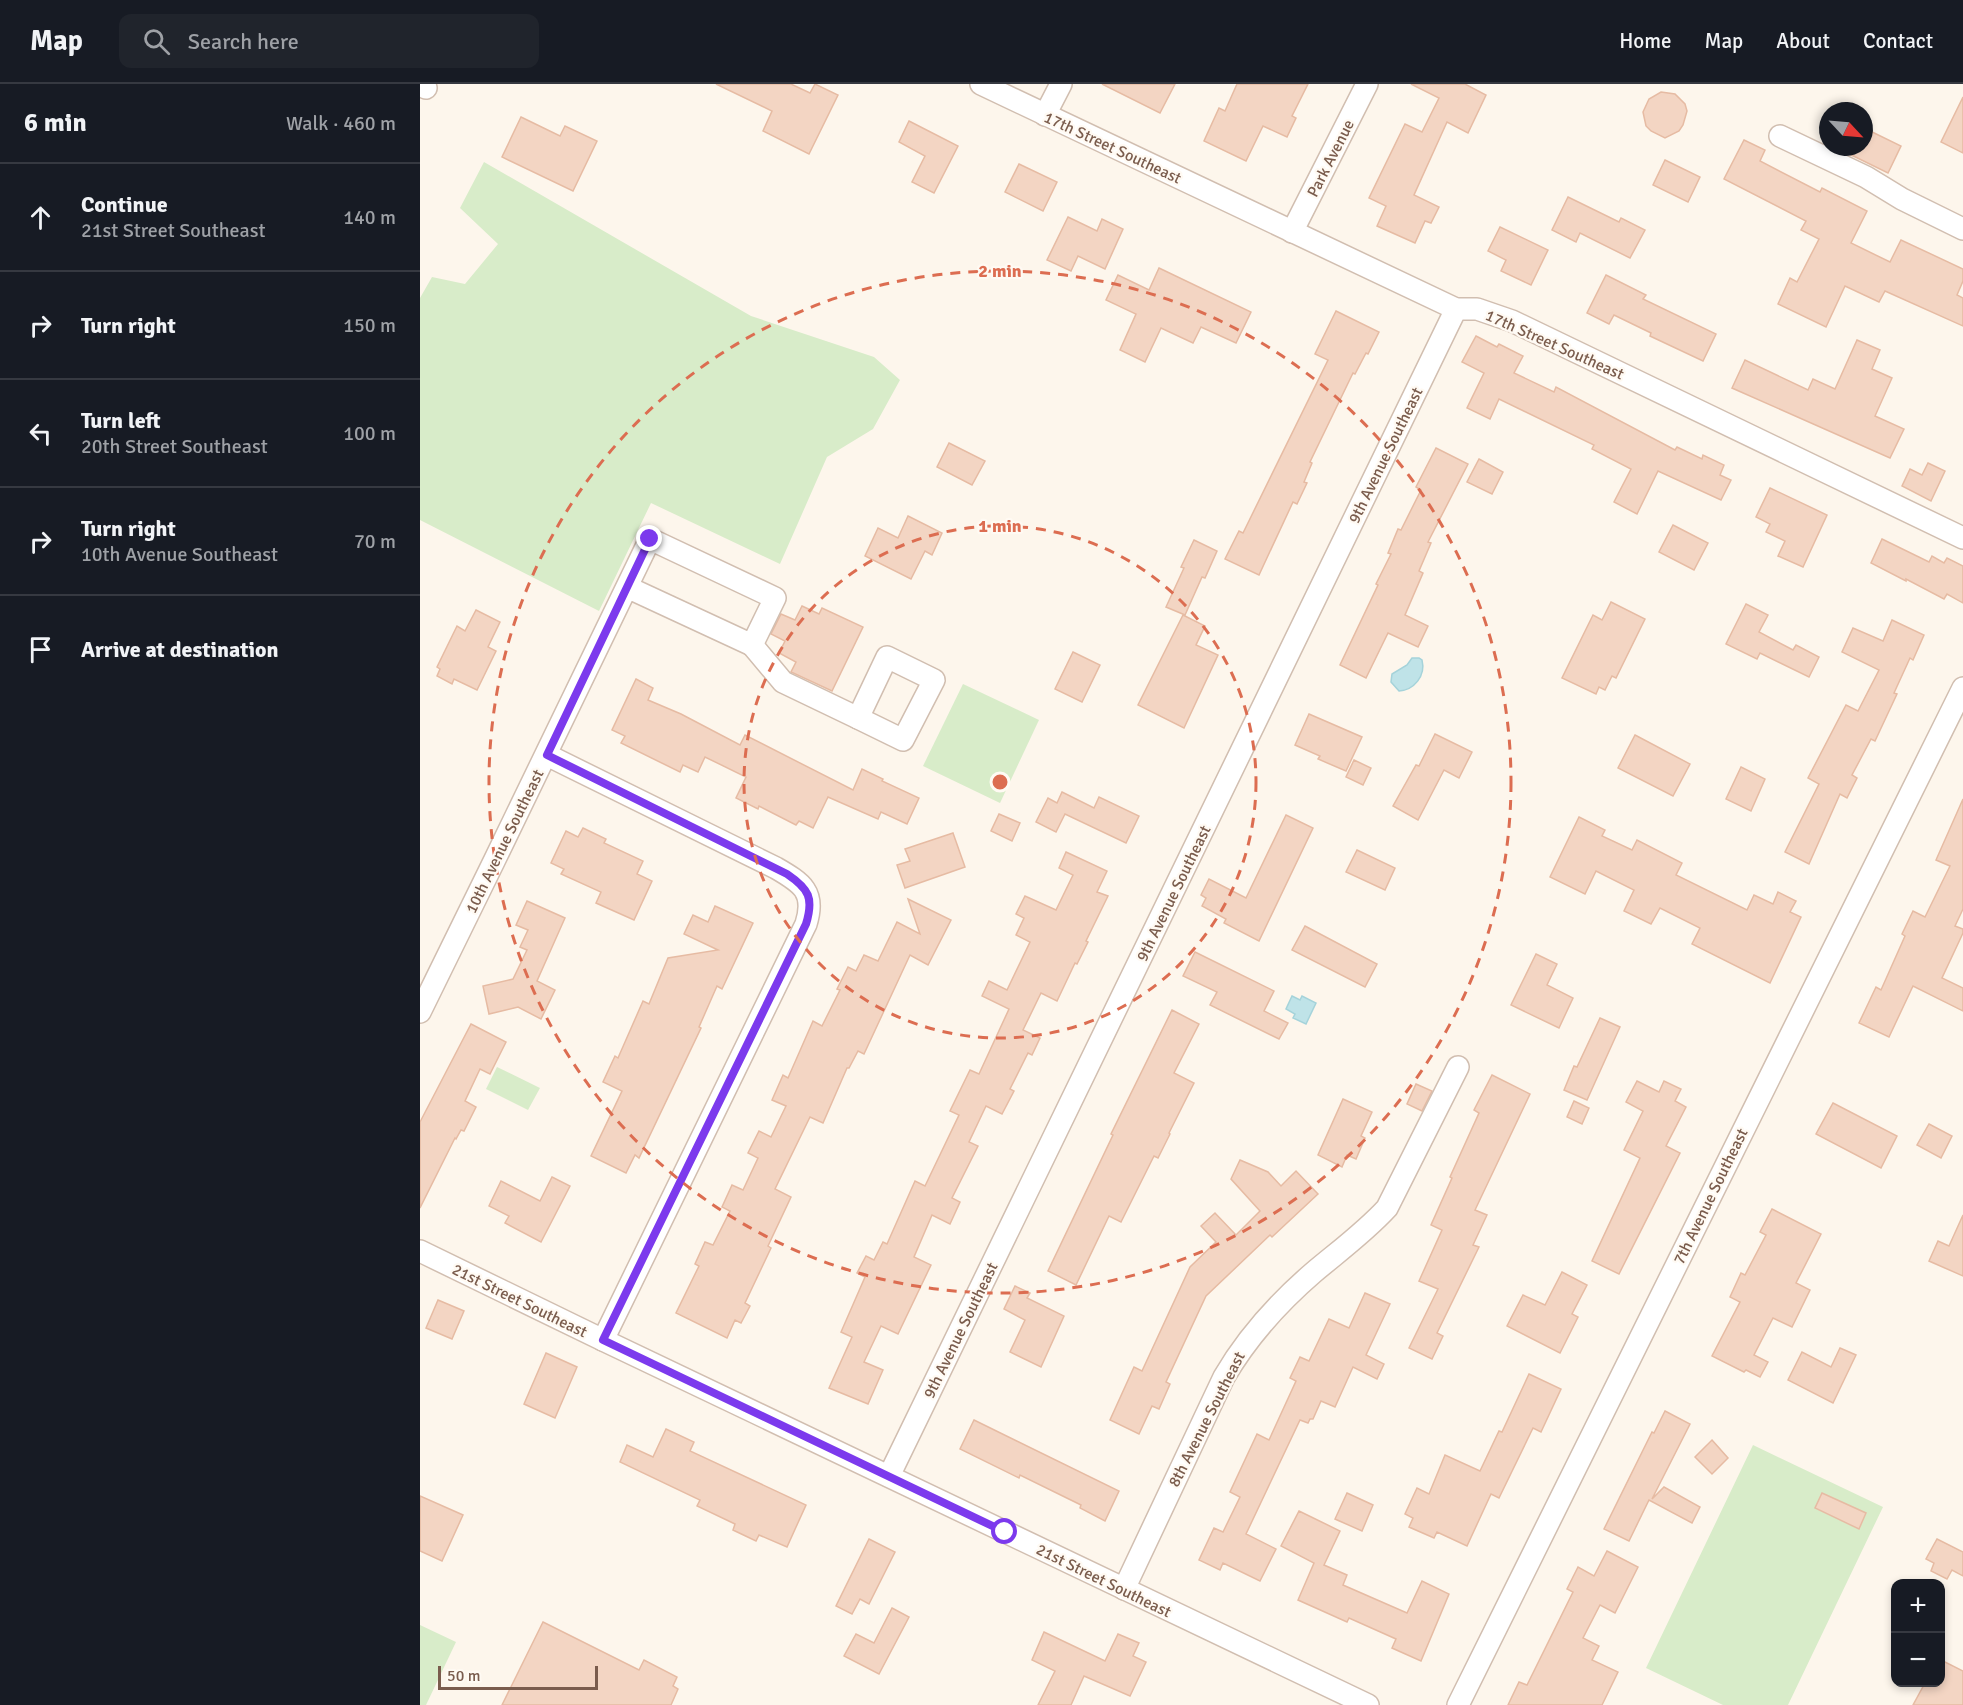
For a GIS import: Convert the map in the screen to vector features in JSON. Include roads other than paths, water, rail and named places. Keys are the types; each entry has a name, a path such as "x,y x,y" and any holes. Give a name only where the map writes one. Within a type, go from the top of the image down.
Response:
{"street":[{"name":"17th Street Southeast","path":"981,84 1456,309 1477,309 1512,321 1963,538"},
{"path":"1046,115 1061,84"},
{"name":"Park Avenue","path":"1292,232 1367,84"},
{"path":"1780,136 1866,177 1902,199 1963,229"},
{"name":"9th Avenue Southeast","path":"889,1476 1456,309"},
{"name":"10th Avenue Southeast","path":"420,1012 547,755 650,539 775,598 752,645"},
{"path":"627,587 752,645 783,682 858,718"},
{"name":"7th Avenue Southeast","path":"1458,1705 1963,688"},
{"path":"547,755 787,874 805,889 810,901 810,912 806,924 603,1340"},
{"name":"8th Avenue Southeast","path":"1124,1589 1224,1377 1238,1353 1272,1310 1373,1224 1387,1208 1458,1067"},
{"name":"21st Street Southeast","path":"420,1251 1368,1705"}],"water":[{"path":"1412,658 1422,660 1420,677 1414,685 1399,691 1391,682 1392,674 1407,665"},
{"path":"1292,996 1300,1000 1302,996 1316,1003 1306,1024 1293,1018 1295,1014 1286,1009"}]}
